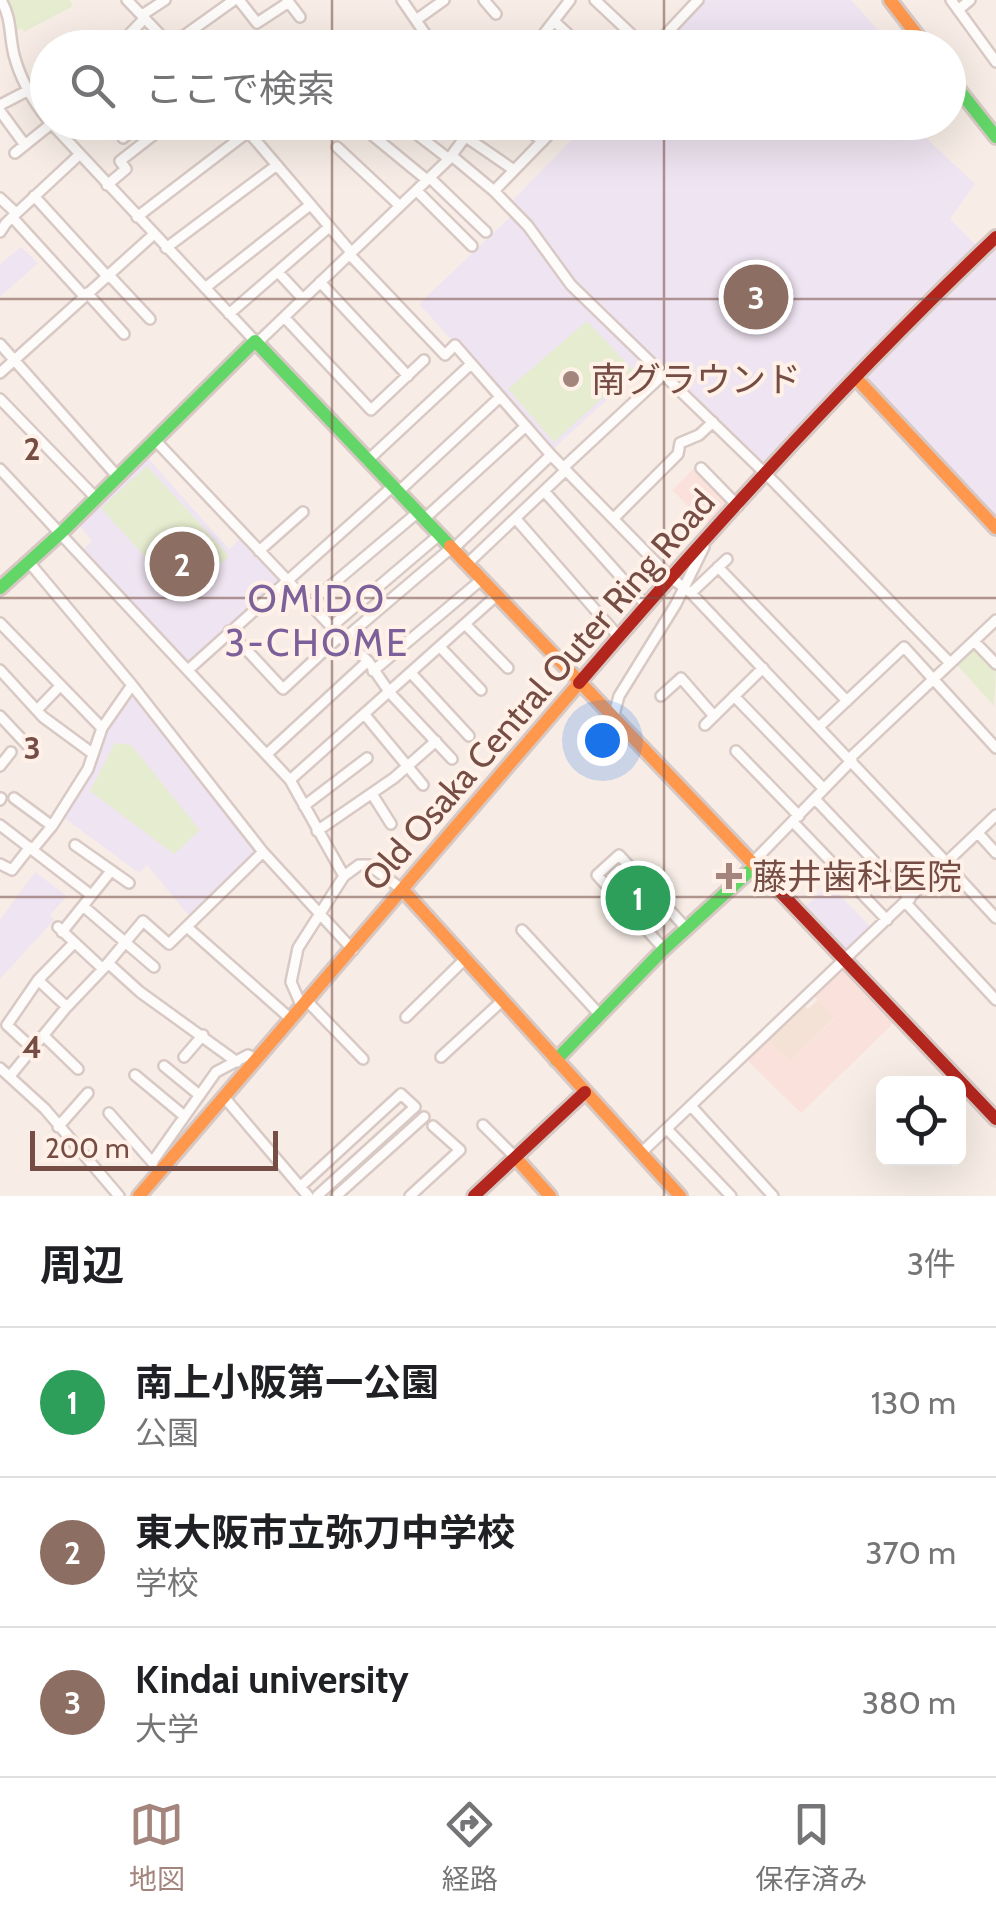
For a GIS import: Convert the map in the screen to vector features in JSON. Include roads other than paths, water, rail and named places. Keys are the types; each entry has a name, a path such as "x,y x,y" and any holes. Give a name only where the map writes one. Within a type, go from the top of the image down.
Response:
{"street":[{"path":"126,0 155,30"},
{"path":"132,30 165,0"},
{"path":"193,30 237,0 257,24 288,1 300,17"},
{"path":"402,0 423,30"},
{"path":"416,20 444,0"},
{"path":"484,0 496,14"},
{"path":"547,30 570,0"},
{"path":"596,0 628,30"},
{"path":"890,0 913,30"},
{"path":"950,0 996,62"},
{"path":"958,10 970,0"},
{"path":"3,1 11,22 13,51 29,90 0,108 25,145"},
{"path":"666,30 693,2"},
{"path":"554,21 564,30"},
{"path":"966,99 996,137"},
{"path":"14,153 31,140"},
{"path":"66,140 451,550 996,1119"},
{"path":"107,185 126,168 120,161 147,140"},
{"path":"136,217 237,140"},
{"path":"255,140 350,253 445,355 455,346 551,455 820,726 996,918"},
{"path":"376,140 429,179 486,232"},
{"path":"426,140 494,191 528,226 572,285 665,373 950,663"},
{"path":"0,588 417,191 451,158 462,140"},
{"path":"483,140 514,170"},
{"path":"494,191 543,141"},
{"path":"337,147 400,206"},
{"path":"0,232 79,154"},
{"path":"166,248 276,165"},
{"path":"417,191 472,246"},
{"path":"34,196 150,319"},
{"path":"0,198 124,334"},
{"path":"204,288 310,205"},
{"path":"460,235 474,221"},
{"path":"230,314 330,227"},
{"path":"0,373 153,235"},
{"name":"Old Osaka Central Outer Ring Road","path":"139,1196 670,578 909,320 996,238"},
{"path":"278,272 303,299"},
{"path":"320,282 408,376"},
{"path":"284,317 371,410 424,360"},
{"path":"0,344 117,476"},
{"path":"368,461 471,364"},
{"path":"466,565 665,373"},
{"path":"856,378 996,528"},
{"path":"188,670 286,580 500,397"},
{"path":"0,398 95,497"},
{"path":"614,518 678,454 680,443 699,435 713,422"},
{"path":"309,604 420,517 526,426"},
{"path":"154,439 370,666 452,759"},
{"path":"230,631 282,688 451,550 551,455"},
{"path":"702,468 738,506"},
{"path":"2,473 62,532 290,780 344,876"},
{"path":"544,492 646,605"},
{"path":"259,551 303,512"},
{"path":"516,519 619,637"},
{"path":"331,627 438,536"},
{"path":"614,718 619,696 687,591 710,536"},
{"path":"687,591 727,559"},
{"path":"28,561 132,685 263,852 352,950"},
{"path":"718,567 847,700"},
{"path":"267,754 370,666 481,580"},
{"path":"290,780 496,596"},
{"path":"556,1060 664,949 753,866 851,759 996,620"},
{"path":"0,623 102,728"},
{"path":"464,624 508,668"},
{"path":"974,640 996,664"},
{"path":"440,647 480,690"},
{"path":"820,726 904,647 996,748"},
{"path":"705,725 763,668"},
{"path":"0,670 36,710 92,753"},
{"path":"411,673 468,736"},
{"path":"661,696 681,678 714,716"},
{"path":"0,880 4,867 12,870 52,826 88,770 102,728 132,685"},
{"path":"36,710 60,686"},
{"path":"734,696 824,789"},
{"path":"365,715 424,785"},
{"path":"0,716 30,748"},
{"path":"317,831 372,794 436,742"},
{"path":"736,751 887,920"},
{"path":"0,765 12,752"},
{"path":"304,806 366,758"},
{"path":"372,794 390,824"},
{"path":"14,798 52,826"},
{"path":"815,798 996,1000"},
{"path":"642,1153 996,815"},
{"path":"0,825 91,896"},
{"path":"978,833 996,853"},
{"path":"75,845 129,883"},
{"path":"119,1196 58,1127 4,1075 33,1049 143,922 170,944 263,852"},
{"path":"664,949 597,876 608,865 619,855 686,928"},
{"path":"362,1059 305,1005 291,982 298,948 344,876 360,865 369,865 403,890 680,1196"},
{"path":"111,871 60,929 237,1062"},
{"path":"631,913 653,892"},
{"path":"82,906 154,966"},
{"path":"186,927 292,1020"},
{"path":"522,930 600,1014"},
{"path":"33,1049 7,1025 38,980 74,943"},
{"path":"406,1016 466,958"},
{"path":"38,980 67,1006"},
{"path":"440,1057 503,1000"},
{"path":"184,1057 203,1035"},
{"path":"44,1036 78,1068"},
{"path":"153,1161 216,1072 248,1055 257,1059"},
{"path":"164,1066 198,1094"},
{"path":"135,1075 184,1116"},
{"path":"474,1196 585,1092"},
{"path":"58,1127 88,1094"},
{"path":"300,1187 401,1094 416,1107 317,1196"},
{"path":"224,1097 308,1196"},
{"path":"691,1106 773,1196"},
{"path":"108,1113 153,1161 156,1176"},
{"path":"336,1196 424,1116"},
{"path":"483,1125 550,1196"},
{"path":"410,1196 460,1150 433,1126"},
{"path":"667,1129 731,1196"}],"place":[{"name":"Kindai university","path":"756,297"},
{"name":"南グラウンド","path":"571,379"},
{"name":"東大阪市立弥刀中学校","path":"182,564"},
{"name":"藤井歯科医院","path":"729,876"},
{"name":"南上小阪第一公園","path":"638,898"}],"district":[{"name":"OMIDO 3-CHOME","path":"317,620"}]}
